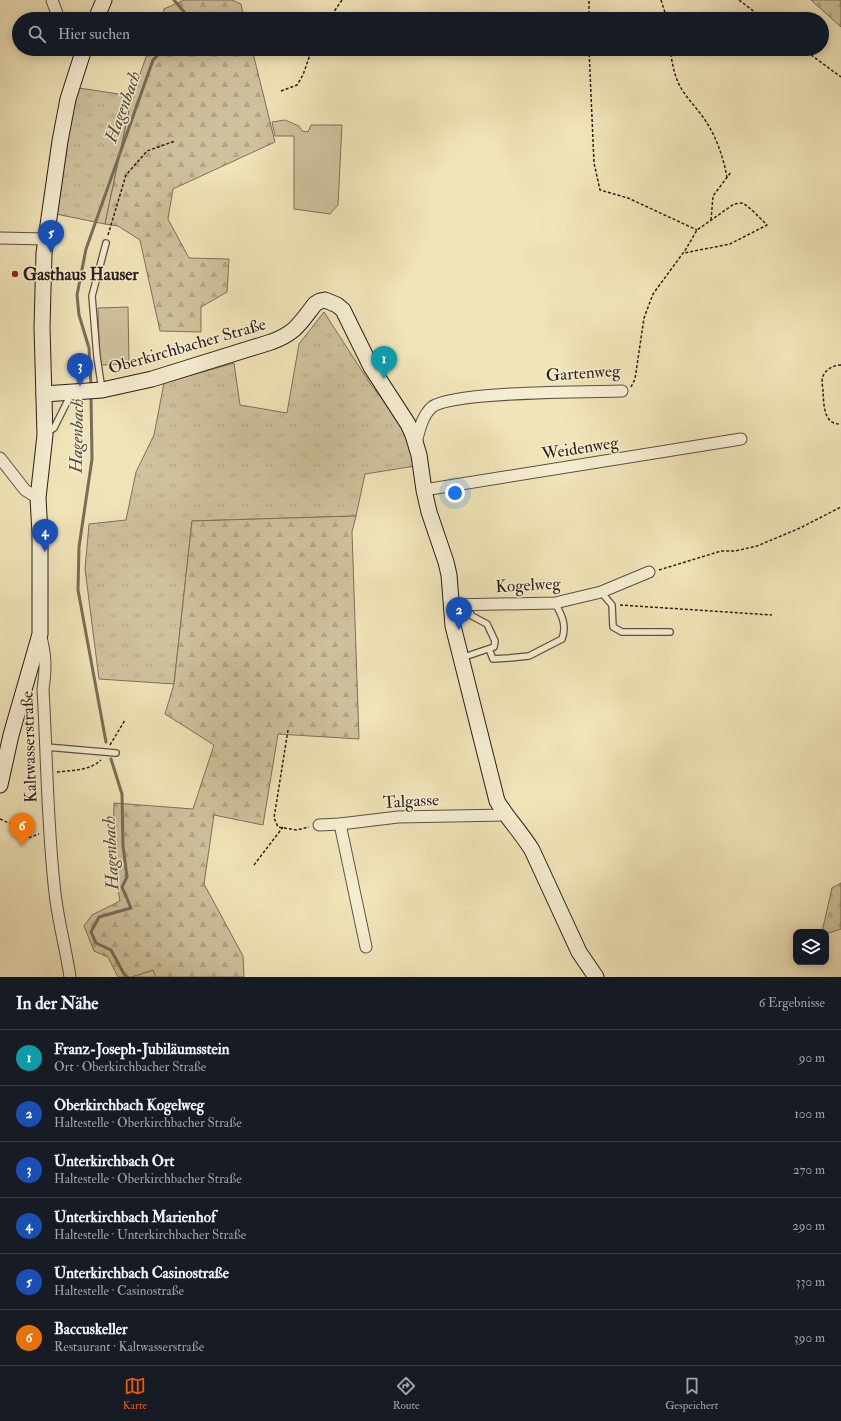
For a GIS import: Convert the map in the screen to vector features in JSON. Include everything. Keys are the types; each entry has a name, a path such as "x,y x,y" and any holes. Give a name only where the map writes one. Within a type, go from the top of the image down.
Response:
{"street":[{"path":"52,0 56,12"},
{"path":"99,12 104,0"},
{"path":"0,786 11,735 40,634 40,533 38,498 44,435 42,327 44,260 61,134 70,93 82,56"},
{"path":"0,238 46,239"},
{"name":"Oberkirchbacher Straße","path":"44,394 102,390 152,379 284,338 299,325 315,304 320,301 331,301 343,310 371,367 408,424 416,443 424,490 435,531 446,562 450,584 458,605 453,626 497,801 532,850 579,952 596,977"},
{"name":"Gartenweg","path":"416,443 426,414 433,406 448,400 530,393 622,391"},
{"name":"Weidenweg","path":"424,490 741,439"},
{"path":"0,458 25,490 38,498"},
{"name":"Kogelweg","path":"458,605 555,603 601,592 649,572"},
{"name":"Kaltwasserstraße","path":"40,634 45,656 43,689 49,830 55,894 70,977"},
{"name":"Talgasse","path":"319,825 340,824 398,816 506,815"},
{"path":"340,824 366,947"}],"lane":[{"path":"102,390 97,356 92,296 106,243"},
{"path":"44,435 54,428 78,391"},
{"path":"601,592 612,604 613,627 622,632 670,632"},
{"path":"489,649 493,659 529,656 562,639 564,622 555,603"},
{"path":"458,605 472,616 487,624 495,641 494,647 461,658"},
{"path":"46,747 116,753"}],"path":[{"path":"334,12 342,0"},
{"path":"589,0 589,12"},
{"path":"661,0 665,12"},
{"path":"739,0 755,12"},
{"path":"281,91 297,86 303,75 310,56"},
{"path":"589,56 594,163 600,190 628,198 697,230"},
{"path":"671,56 675,76 681,89 707,123 718,146 725,165 727,178"},
{"path":"812,56 841,77"},
{"path":"106,243 126,175 147,151 175,141"},
{"path":"711,220 713,196 731,172"},
{"name":"Gartenweg","path":"622,391 632,386 635,380 644,318 653,294 684,253 697,230 734,204 742,203 752,210 767,225 730,244 684,253"},
{"path":"841,365 831,367 823,376 822,382 825,413 830,420 837,424 841,424"},
{"path":"649,572 720,551 735,551 757,546 800,528 841,507"},
{"path":"612,604 680,610 772,615"},
{"path":"288,730 274,818 278,827 297,830 319,825"},
{"path":"0,819 11,824 20,836 26,833 28,838 49,830"},
{"path":"254,865 283,827"}],"green space":[{"path":"184,0 232,0 241,4 243,12 163,12 164,9"},
{"path":"811,0 841,0 841,27 829,16 829,12 824,12"},
{"path":"146,56 254,56 275,142 173,189 168,219 189,258 229,259 227,292 201,307 201,332 160,331 140,240 118,226 105,224 132,96"},
{"path":"79,88 132,96 105,224 56,214 73,103"},
{"path":"285,120 299,126 302,131 308,132 311,125 342,125 338,205 330,214 294,209 294,136 275,136 272,122"},
{"path":"128,307 129,364 100,365 98,308"},
{"path":"324,312 371,385 399,420 411,446 415,466 365,474 356,516 192,521 174,684 99,679 85,569 89,524 126,520 136,472 154,435 164,383 234,363 240,405 287,413 299,344"},
{"path":"356,516 352,532 359,739 278,734 263,825 214,815 204,884 243,956 244,977 156,977 153,970 131,977 118,977 108,957 94,951 84,926 92,915 120,901 113,860 114,803 193,809 214,745 165,714 174,684 192,521"},
{"path":"841,883 841,929 829,933 829,929 823,929 832,888"},
{"path":"154,970 156,977 131,977"}],"waterway":[{"name":"Hagenbach","path":"174,0 184,12"},
{"name":"Hagenbach","path":"91,386 89,348 79,315 77,295 86,249 153,60 157,56"},
{"name":"Hagenbach","path":"91,395 92,459 79,547 78,590 106,742"},
{"name":"Hagenbach","path":"111,759 122,794 123,846 127,877 122,887 131,908 99,917 91,932 96,943 111,950 127,977"}],"place":[{"name":"Unterkirchbach Casinostraße","path":"51,253"},
{"name":"Gasthaus Hauser","path":"15,274"},
{"name":"Franz-Joseph-Jubiläumsstein","path":"384,379"},
{"name":"Unterkirchbach Ort","path":"80,386"},
{"name":"Unterkirchbach Marienhof","path":"45,552"},
{"name":"Oberkirchbach Kogelweg","path":"459,630"},
{"name":"Baccuskeller","path":"22,846"}]}
